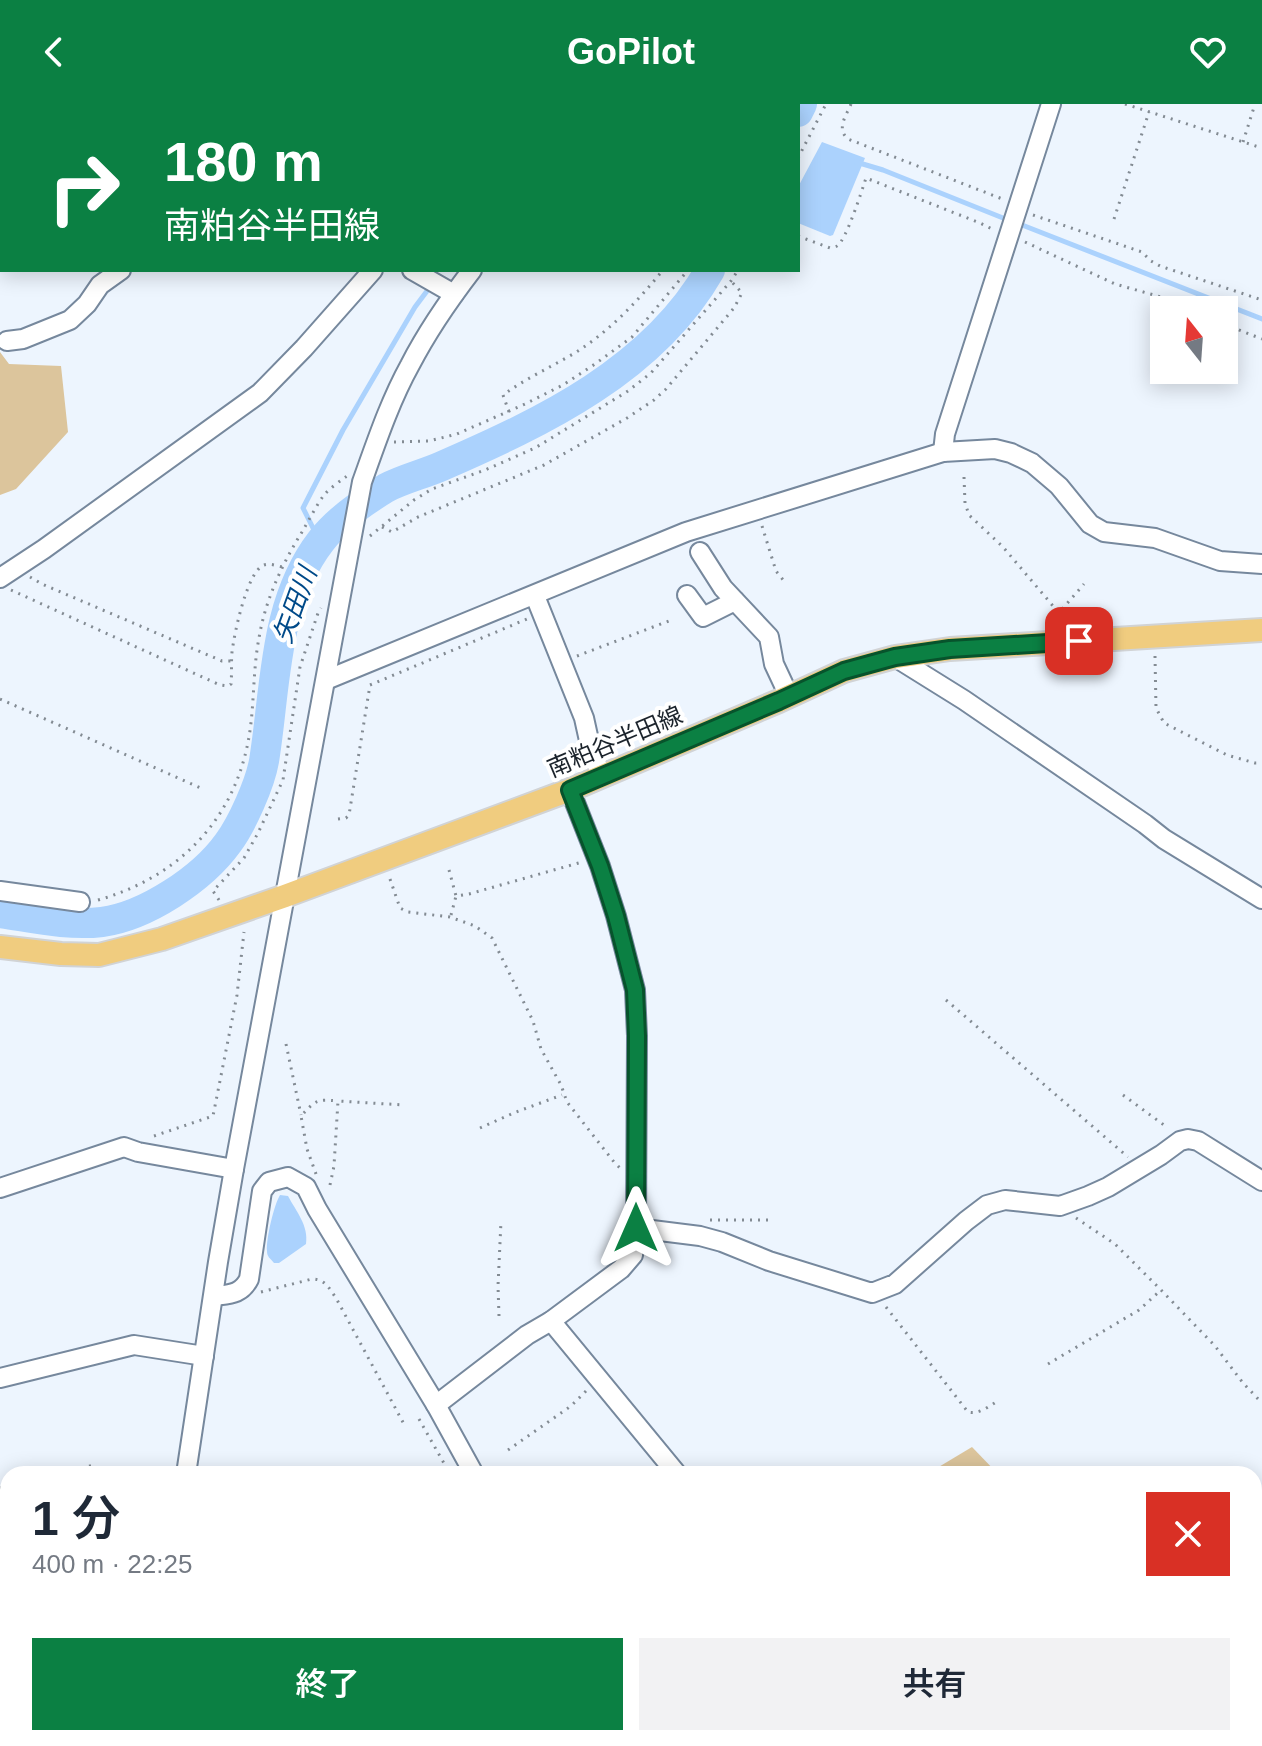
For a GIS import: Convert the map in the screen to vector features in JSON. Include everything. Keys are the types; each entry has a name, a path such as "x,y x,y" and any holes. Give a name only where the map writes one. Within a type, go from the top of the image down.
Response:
{"main road":[{"name":"南粕谷半田線","path":"0,947 99,955 162,939 570,790 844,671 895,657 950,649 1262,630"}],"street":[{"path":"943,452 945,434 1051,104"},
{"path":"7,341 23,339 70,320 87,304 100,285 118,272"},
{"path":"4,583 19,566 260,393 371,272"},
{"path":"416,272 454,294"},
{"path":"187,1466 234,1169 364,476 409,366 470,272"},
{"path":"326,680 538,604 686,532 943,452 995,449 1032,463 1059,486 1090,524 1104,532 1155,538 1220,561 1262,564"},
{"path":"700,552 723,588 769,637 774,664 789,696"},
{"path":"687,595 704,622 735,601"},
{"path":"538,604 563,661 584,718 592,754 602,776"},
{"path":"895,657 964,700 1164,839 1262,899"},
{"path":"436,1405 527,1335 621,1269 633,1255 636,1228 635,990 616,916 570,790"},
{"path":"0,891 80,902"},
{"path":"636,1228 700,1236 872,1293 895,1284 987,1205 1005,1200 1051,1206 1065,1204 1108,1187 1180,1141 1198,1141 1262,1181"},
{"path":"0,1188 124,1147 234,1169"},
{"path":"214,1296 236,1294 249,1279 262,1191 269,1182 288,1177 306,1187 470,1466"},
{"path":"551,1321 670,1466"},
{"path":"0,1378 134,1345 204,1356"}],"path":[{"path":"800,154 826,104"},
{"path":"851,104 841,127 848,139 1015,219 1142,252 1160,266 1262,300"},
{"path":"1125,104 1262,148"},
{"path":"1243,142 1255,104"},
{"path":"1114,219 1149,112"},
{"path":"800,237 830,248 836,247 849,226 866,178 980,223 1015,219"},
{"path":"1015,219 1024,241 1115,284 1157,296"},
{"path":"509,412 503,395 597,337 624,315 661,272"},
{"path":"377,440 404,443 457,434 563,385 632,337 686,272"},
{"path":"351,541 360,545 432,489 535,448 628,391 651,373 737,272"},
{"path":"382,527 392,532 418,517 521,476 575,448 654,400 734,308 742,293 731,281"},
{"path":"1238,330 1262,339"},
{"path":"80,902 123,893 151,880 205,835 226,803 247,749 264,613 290,551 324,495 346,476 364,476"},
{"path":"964,477 965,503 969,515 1003,547 1059,613"},
{"path":"758,510 769,555 784,581"},
{"path":"4,583 220,685 228,686 231,684 238,620 252,577 262,565 283,567"},
{"path":"19,566 26,575 42,584 222,661 232,661"},
{"path":"1055,642 1057,615 1084,584"},
{"path":"154,1136 213,1116 237,995 243,933 241,912 227,907 213,891 244,858 283,780 300,667 308,641 325,603 340,602"},
{"path":"338,819 349,815 370,685 538,604"},
{"path":"563,661 674,619"},
{"path":"1154,636 1156,708 1164,723 1227,755 1262,763"},
{"path":"0,699 203,789"},
{"path":"383,860 400,908 413,914 450,917 475,926 492,938 533,1021 541,1049 567,1102 614,1162 635,1181"},
{"path":"456,896 585,861 598,861"},
{"path":"449,870 456,896 450,917"},
{"path":"946,1000 1138,1168"},
{"path":"286,1044 307,1149 316,1175"},
{"path":"480,1128 564,1095"},
{"path":"1123,1095 1166,1126 1180,1141"},
{"path":"301,1116 314,1102 324,1100 404,1105"},
{"path":"330,1185 338,1101"},
{"path":"1065,1204 1068,1211 1115,1244 1161,1290 1215,1346 1262,1403"},
{"path":"499,1316 501,1221"},
{"path":"242,1290 260,1292 312,1279 326,1283 405,1426"},
{"path":"1048,1364 1139,1310 1161,1290"},
{"path":"872,1293 968,1412 973,1414 998,1401"},
{"path":"508,1450 571,1406 598,1379"},
{"path":"419,1419 445,1466"},
{"path":"90,1466 94,1465"}],"shaded area":[{"path":"0,352 9,364 61,366 68,432 16,489 0,495"},
{"path":"972,1447 990,1466 940,1466"}],"water":[{"path":"822,142 865,158 833,235 800,224 800,183"},
{"path":"280,1195 288,1196 301,1219 306,1231 306,1244 279,1263 274,1263 268,1255 267,1246"}],"waterway":[{"name":"矢田川","path":"800,108 802,104"},
{"path":"856,162 1008,220"},
{"path":"1017,223 1262,319"},
{"name":"矢田川","path":"0,913 64,922 102,922 154,904 204,870 233,835 255,792 264,761 285,619 305,565 327,533 386,488 518,431 592,389 658,337 686,305 709,272"},
{"path":"320,542 303,508 343,430 415,307 430,287"}],"route":[{"path":"636,1228 635,990 600,866 570,790 844,671 895,657 950,649 1079,641"}]}
